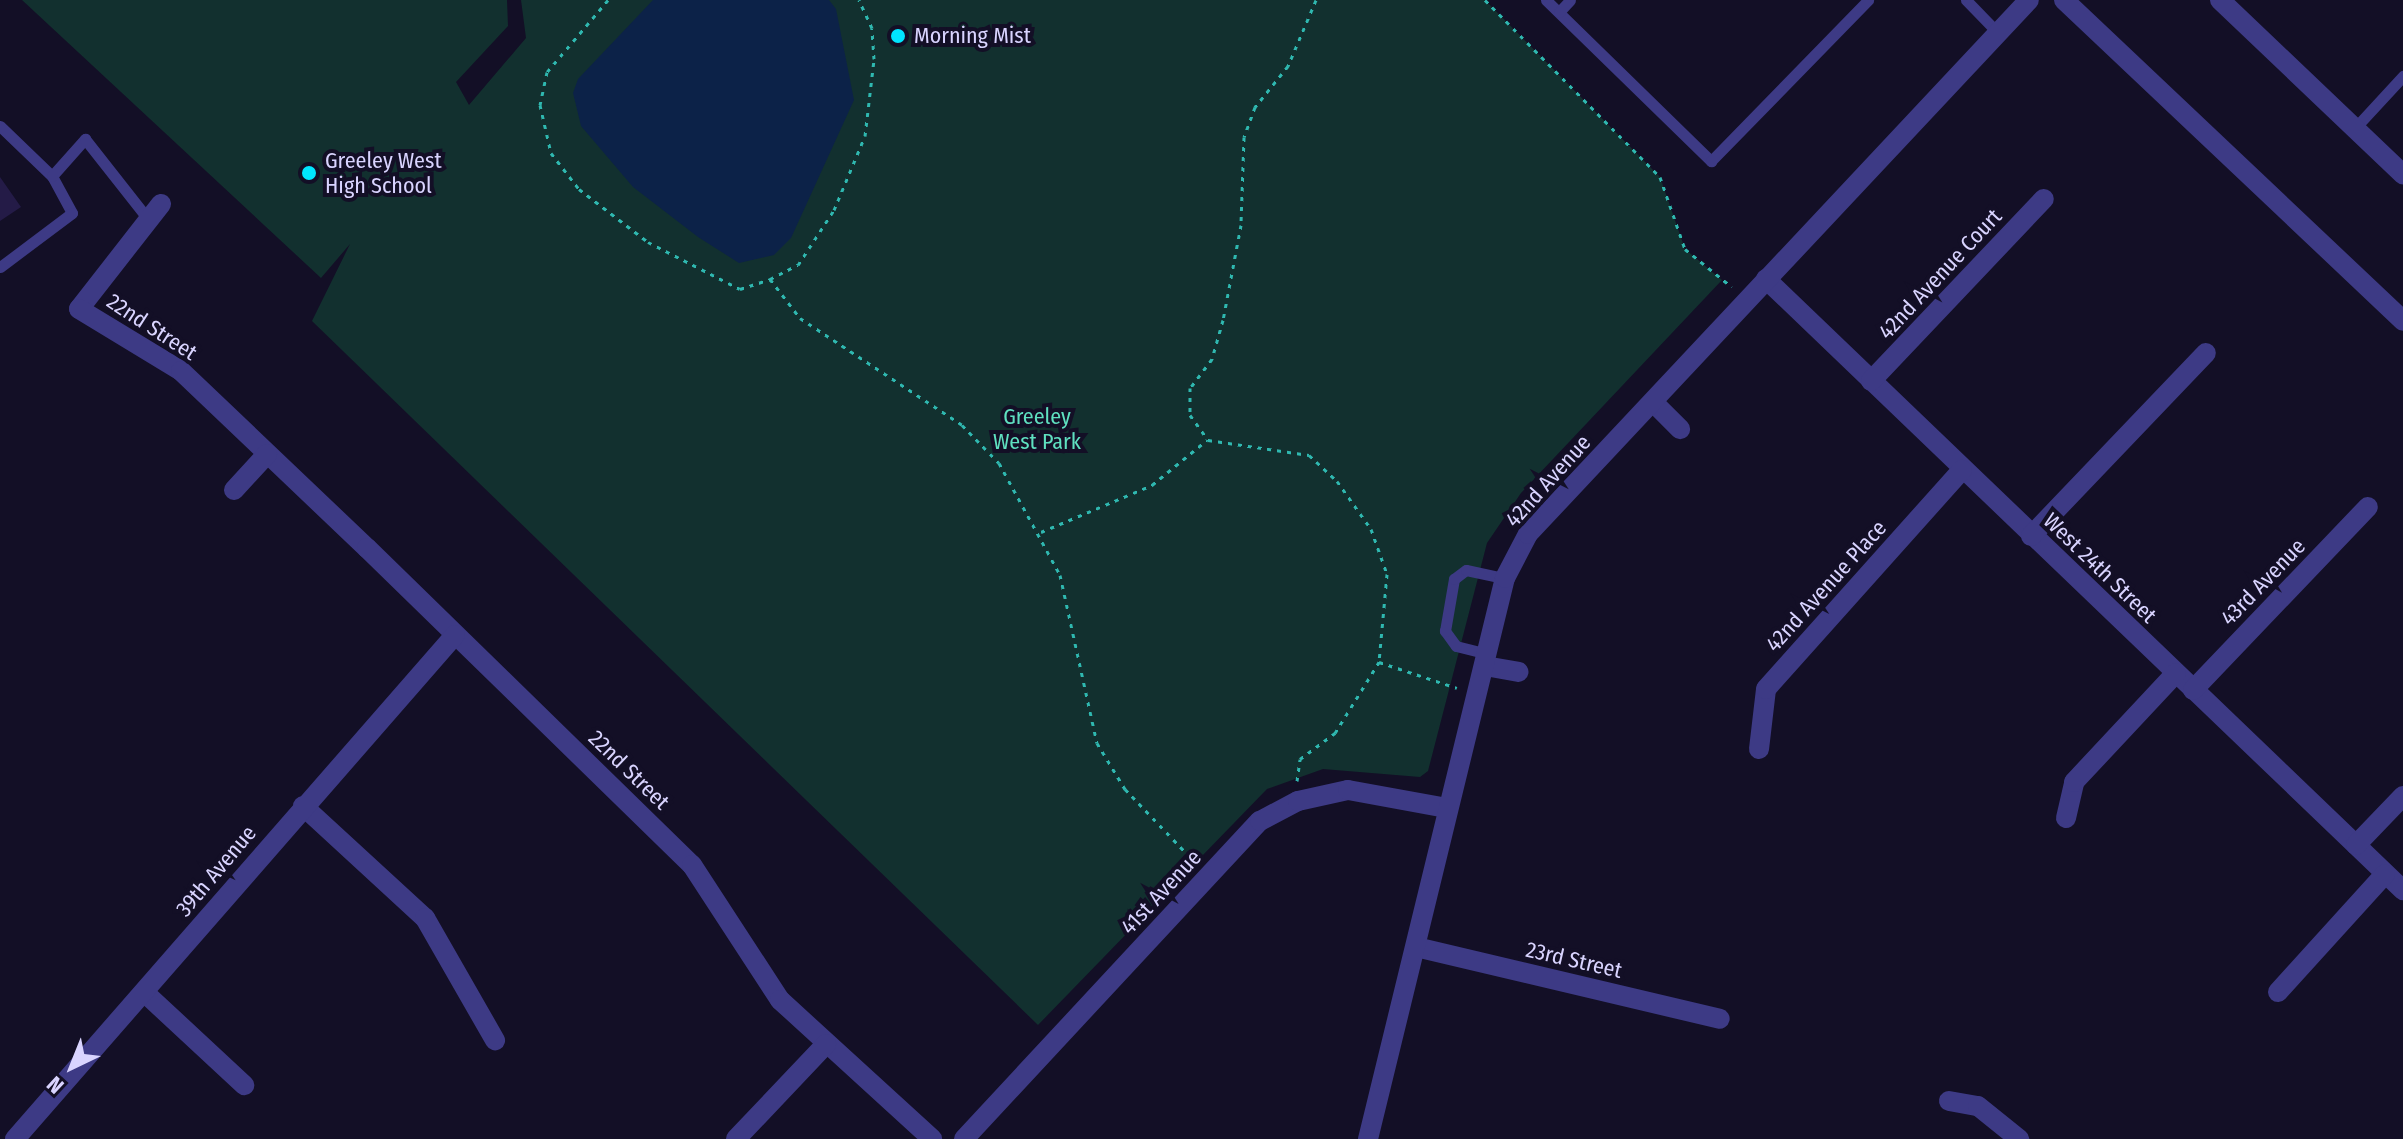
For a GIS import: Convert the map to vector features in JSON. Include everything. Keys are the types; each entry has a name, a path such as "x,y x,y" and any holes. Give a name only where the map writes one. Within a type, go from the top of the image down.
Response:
{"street":[{"name":"42nd Avenue","path":"1368,1139 1505,578 1528,534 2029,0"},
{"path":"2064,0 2403,321"},
{"path":"2220,0 2403,174"},
{"name":"42nd Avenue Court","path":"1871,381 2044,199"},
{"name":"22nd Street","path":"155,211 79,309 181,371 692,865 780,1000 932,1139"},
{"name":"West 24th Street","path":"1766,279 2403,890"},
{"path":"2031,536 2206,353"},
{"path":"1654,403 1680,429"},
{"path":"234,490 267,454"},
{"name":"42nd Avenue Place","path":"1759,749 1766,689 1962,470"},
{"name":"43rd Avenue","path":"2193,690 2368,507"},
{"name":"39th Avenue","path":"15,1139 455,635"},
{"path":"1486,660 1518,672"},
{"path":"2066,818 2074,782 2176,673"},
{"name":"41st Avenue","path":"964,1139 1260,821 1298,801 1348,790 1447,808"},
{"path":"2356,845 2403,796"},
{"path":"303,806 425,918 495,1040"},
{"path":"2278,992 2385,874"},
{"name":"23rd Street","path":"1416,947 1720,1019"},
{"path":"144,992 244,1085"},
{"path":"736,1139 826,1044"},
{"path":"1949,1101 1978,1106 2019,1139"}],"lane":[{"path":"1546,0 1711,161 1868,0"},
{"path":"1559,12 1570,0"},
{"path":"1966,0 1998,33"},
{"path":"2355,128 2403,76"},
{"path":"0,126 52,176 72,213 0,267"},
{"path":"52,176 85,139 155,211"},
{"path":"1486,660 1456,646 1445,631 1454,579 1466,570 1505,578"}],"path":[{"path":"608,0 547,72 540,105 551,153 579,189 648,242 740,289 798,265 834,210 865,136 874,59 872,28 859,0"},
{"path":"1298,801 1300,759 1335,733 1379,662 1387,574 1371,529 1337,481 1309,455 1208,440 1190,415 1190,388 1212,359 1223,320 1241,225 1244,137 1255,107 1288,66 1316,0"},
{"path":"1485,0 1660,177 1685,249 1749,298"},
{"path":"770,279 800,318 962,425 999,463 1041,532 1060,575 1097,743 1125,789 1192,859"},
{"path":"1041,532 1152,485 1208,440"},
{"path":"1379,662 1477,694"}],"green space":[{"name":"Greeley West Park","path":"22,0 507,0 508,26 456,82 469,105 526,38 521,0 1485,0 1660,177 1685,249 1722,280 1521,493 1487,543 1428,771 1420,777 1323,769 1267,789 1038,1025 312,321 350,244 321,278"}],"water":[{"path":"653,0 829,0 836,9 854,100 791,238 774,255 739,263 698,237 633,187 581,126 573,93 578,79"}],"building":[{"path":"0,177 21,207 0,221"}],"place":[{"name":"Morning Mist","path":"898,36"},
{"name":"Greeley West High School","path":"309,173"}]}
